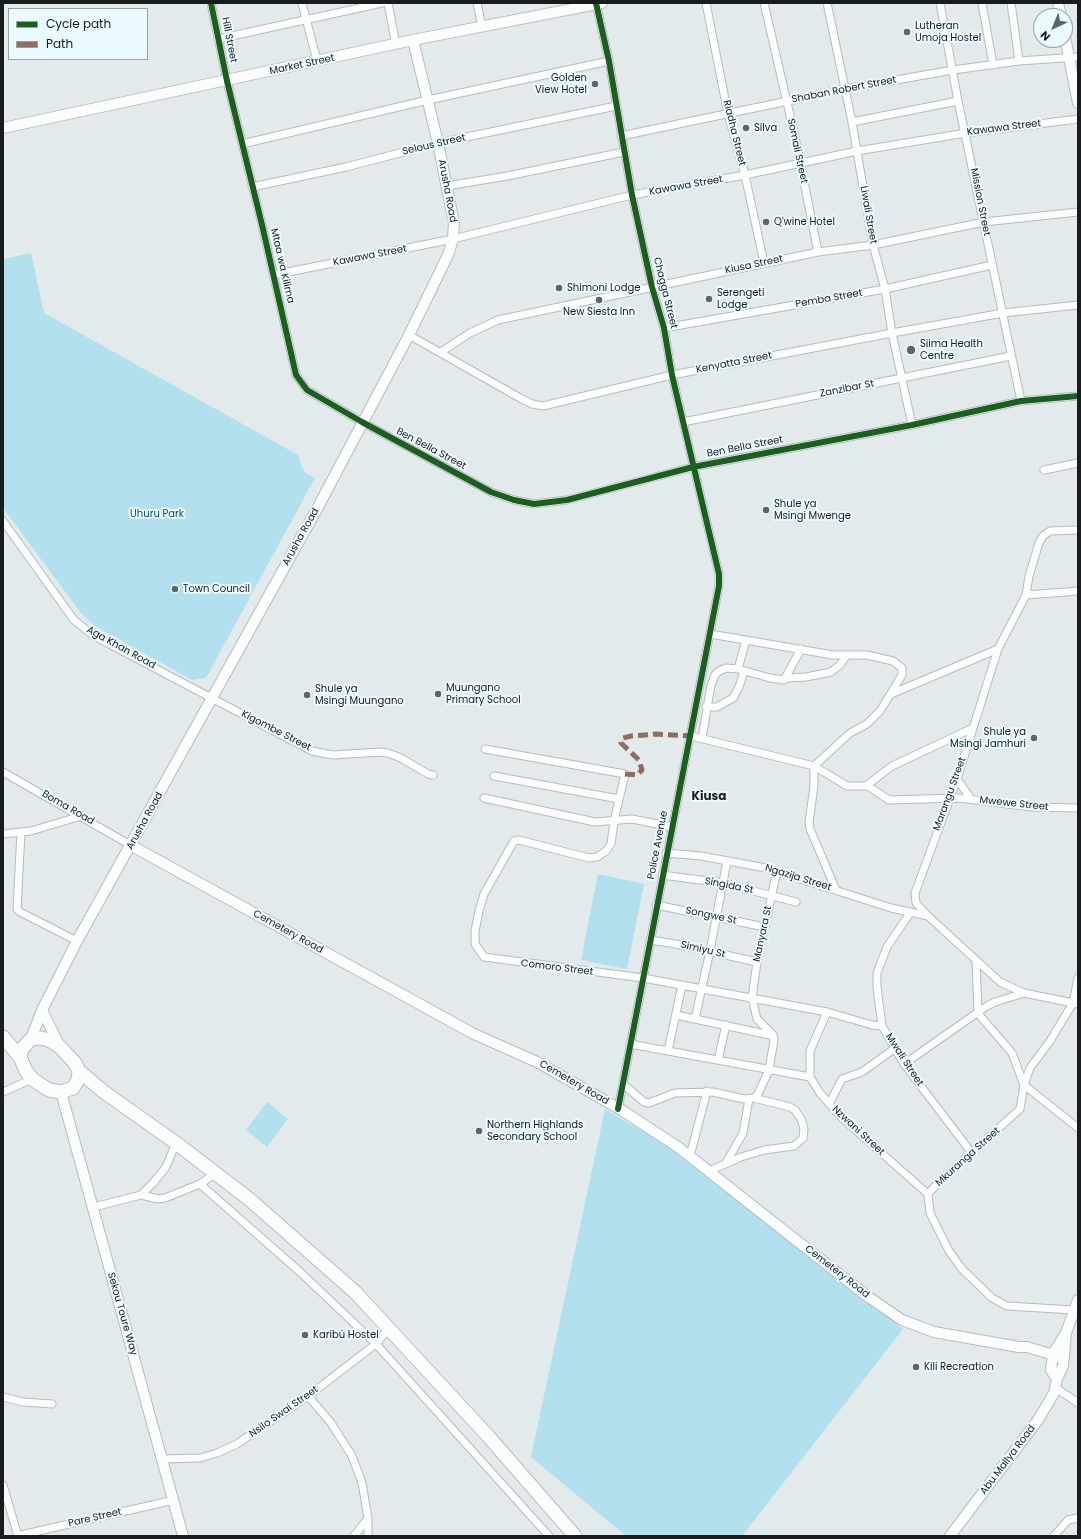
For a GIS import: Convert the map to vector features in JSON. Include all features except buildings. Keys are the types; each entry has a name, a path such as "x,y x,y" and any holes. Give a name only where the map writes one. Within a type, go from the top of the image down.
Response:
{"highway":[{"path":"3,1035 29,1040 41,1038 51,1041 69,1056 79,1071 104,1092 216,1173 249,1199 322,1262 355,1292 389,1328 488,1436 575,1536"},
{"path":"3,1035 20,1057 32,1079 49,1090 104,1092"},
{"path":"20,1057 22,1049 29,1040"},
{"path":"67,1090 78,1080 79,1071"}],"main road":[{"name":"Market Street","path":"3,128 317,62 413,40 598,3"},
{"name":"Arusha Road","path":"29,1040 42,1010 77,942 132,846 362,422 409,335 445,263 453,239 454,223 438,143 413,40"},
{"path":"1070,48 1074,58 1078,103"},
{"name":"Cemetery Road","path":"132,846 474,1034 537,1062 618,1109 690,1156 867,1296 902,1320 934,1332 1019,1347 1028,1347 1052,1359 1063,1362"},
{"path":"42,1010 60,1048"},
{"name":"Sekou Toure Way","path":"67,1090 94,1207 184,1536"},
{"path":"1056,1384 1051,1370 1052,1359 1066,1333 1076,1305"},
{"path":"1063,1362 1066,1333"},
{"name":"Abu Mallya Road","path":"950,1536 1038,1420 1056,1384 1063,1362"}],"street":[{"name":"Hill Street","path":"211,3 227,81"},
{"path":"302,3 317,62"},
{"path":"218,39 306,21 382,3"},
{"path":"388,3 396,45"},
{"path":"478,3 482,26"},
{"name":"Chagga Street","path":"598,3 632,195 652,286 664,328 672,375 693,467 718,565 719,586"},
{"name":"Riadha Street","path":"706,3 728,114 745,175 764,263"},
{"name":"Somali Street","path":"764,3 818,252"},
{"name":"Liwali Street","path":"827,3 852,122 873,245 884,289 912,425"},
{"name":"Mission Street","path":"940,3 958,101 966,133 1021,401"},
{"path":"982,3 993,65"},
{"path":"1011,3 1019,61"},
{"name":"Shaban Robert Street","path":"621,136 845,89 953,70 1019,61 1074,58"},
{"path":"242,144 428,100 609,61"},
{"name":"Mtaa wa Kilima","path":"227,81 274,276 296,375 301,384 307,390 362,422"},
{"path":"852,122 958,101"},
{"name":"Selous Street","path":"252,186 346,167 438,143 616,106"},
{"name":"Kawawa Street","path":"274,276 453,239 632,195 745,175 857,151 966,133 1078,119"},
{"path":"446,186 507,176 624,152"},
{"name":"Kiusa Street","path":"441,352 470,333 498,320 652,286 818,252 873,245 984,222 1078,212"},
{"name":"Pemba Street","path":"664,328 884,289 992,265"},
{"name":"Kenyatta Street","path":"409,335 520,398 532,404 543,406 672,375 892,333 1003,313 1078,305"},
{"name":"Zanzibar St","path":"683,422 1011,356"},
{"name":"Ben Bella Street","path":"362,422 491,492 514,500 534,504 567,500 693,467 912,425 1021,401 1078,396"},
{"path":"1044,470 1078,463"},
{"name":"Aga Khan Road","path":"3,521 74,620 94,636 212,698"},
{"name":"Marangu Street","path":"1075,1003 1024,993 1000,982 928,916 916,903 915,893 957,779 998,649 1026,596 1029,576 1043,536 1050,531 1078,530"},
{"name":"Police Avenue","path":"618,1109 666,853 691,736 719,586"},
{"path":"1026,596 1078,592"},
{"path":"710,634 833,654 867,655 898,664 902,670 902,675 885,704 870,722 854,730 814,766 814,786 809,822 810,829 836,890"},
{"path":"706,707 717,707 732,698 739,687 746,640"},
{"path":"786,678 801,649"},
{"path":"891,694 998,649"},
{"path":"702,738 706,707 715,675 723,669 741,670 776,680 782,680 786,678 831,672 840,665 847,655"},
{"name":"Kigombe Street","path":"212,698 312,751 333,755 380,752 388,753 401,758 428,774 433,775"},
{"path":"691,736 814,766 847,786 866,786 892,766 973,728"},
{"path":"485,749 625,774 614,821"},
{"name":"Boma Road","path":"3,772 132,846"},
{"path":"494,776 619,799"},
{"path":"957,779 971,799"},
{"name":"Mwewe Street","path":"866,786 889,800 950,798 971,799 1032,807 1078,808"},
{"path":"484,798 595,822 636,820 672,827"},
{"path":"3,834 21,832 81,816"},
{"name":"Comoro Street","path":"614,821 611,844 606,851 597,857 589,858 519,840 514,841 484,894 475,931 476,944 484,957 643,978 826,1012 872,1025 882,1026"},
{"path":"21,832 17,909 77,942"},
{"name":"Ngazija Street","path":"666,853 702,856 777,871 910,914 928,916"},
{"path":"695,1019 700,989 717,917 727,861"},
{"name":"Manyara St","path":"752,998 757,962 777,871"},
{"name":"Singida St","path":"662,875 723,883 796,902"},
{"name":"Songwe St","path":"656,905 765,927"},
{"name":"Mwali Street","path":"910,914 887,947 877,973 877,987 882,1026 904,1064 971,1152"},
{"name":"Simiyu St","path":"650,940 710,951 757,962"},
{"path":"976,961 978,1012 1012,1053 1024,1086 1078,1128"},
{"name":"Mkuranga Street","path":"1076,1305 1007,1306 992,1298 962,1269 949,1251 930,1213 928,1194 971,1152 1020,1109 1024,1086 1030,1068 1075,1003 1078,978"},
{"path":"668,1051 682,985"},
{"path":"904,1064 978,1012 995,1002 1024,993"},
{"path":"726,1163 743,1133 752,1098 760,1090 769,1070 774,1045 773,1035 759,1023 752,998"},
{"path":"630,1044 810,1077 810,1051 826,1012"},
{"path":"676,1015 773,1035"},
{"path":"718,1060 726,1026"},
{"path":"829,1104 842,1080 862,1072 894,1049"},
{"name":"Nzwani Street","path":"810,1077 829,1104 843,1119 928,1194"},
{"path":"3,1092 32,1079"},
{"path":"623,1084 644,1102 649,1103 671,1094 707,1091 739,1099 752,1098 790,1107 795,1110 801,1119 804,1129 803,1138 794,1146 764,1150 708,1170"},
{"path":"690,1156 707,1091"},
{"path":"140,1195 154,1182 166,1167 176,1143"},
{"path":"94,1207 140,1195 158,1199 165,1198 200,1184 216,1173"},
{"path":"200,1184 299,1271 376,1344 548,1536"},
{"name":"Nsilo Swai Street","path":"163,1460 200,1458 217,1453 237,1444 308,1396 376,1344 389,1328"},
{"path":"1056,1384 1078,1403"},
{"path":"308,1396 331,1423 352,1456 362,1483 368,1518 368,1536"},
{"path":"3,1398 23,1402 52,1404"},
{"path":"3,1485 18,1536"},
{"name":"Pare Street","path":"18,1536 174,1500"},
{"path":"354,1536 368,1518"},
{"path":"1054,1536 1068,1520 1078,1518"}],"green space":[{"name":"Uhuru Park","path":"31,253 44,313 298,455 302,468 307,474 315,478 206,678 192,680 95,626 81,613 3,508 3,259"},
{"path":"598,874 644,884 627,969 581,960"},
{"path":"267,1102 288,1119 267,1147 246,1130"},
{"path":"605,1109 674,1150 903,1329 742,1536 626,1536 531,1457"}],"marked path":[{"path":"625,774 637,775 642,770 639,760 621,743 623,738 656,734 691,736"}],"cycle path":[{"path":"211,3 227,81 263,229 296,375 307,390 362,422 491,492 514,500 534,504 567,500 693,467 912,425 1021,401 1078,396"},
{"path":"596,3 609,61 632,195 652,287 664,328 672,375 719,574 719,586 618,1109"}],"place":[{"name":"Lutheran Umoja Hostel","path":"907,32"},
{"name":"Golden View Hotel","path":"595,84"},
{"name":"Silva","path":"746,128"},
{"name":"Q'wine Hotel","path":"766,222"},
{"name":"Shimoni Lodge","path":"559,288"},
{"name":"Serengeti Lodge","path":"709,299"},
{"name":"New Siesta Inn","path":"599,300"},
{"name":"Siima Health Centre","path":"911,350"},
{"name":"Shule ya Msingi Mwenge","path":"766,510"},
{"name":"Town Council","path":"175,589"},
{"name":"Muungano Primary School","path":"438,694"},
{"name":"Shule ya Msingi Muungano","path":"307,695"},
{"name":"Shule ya Msingi Jamhuri","path":"1034,738"},
{"name":"Northern Highlands Secondary School","path":"479,1131"},
{"name":"Karibú Hostel","path":"305,1335"},
{"name":"Kili Recreation","path":"916,1367"}],"district":[{"name":"Kiusa","path":"709,797"}]}
